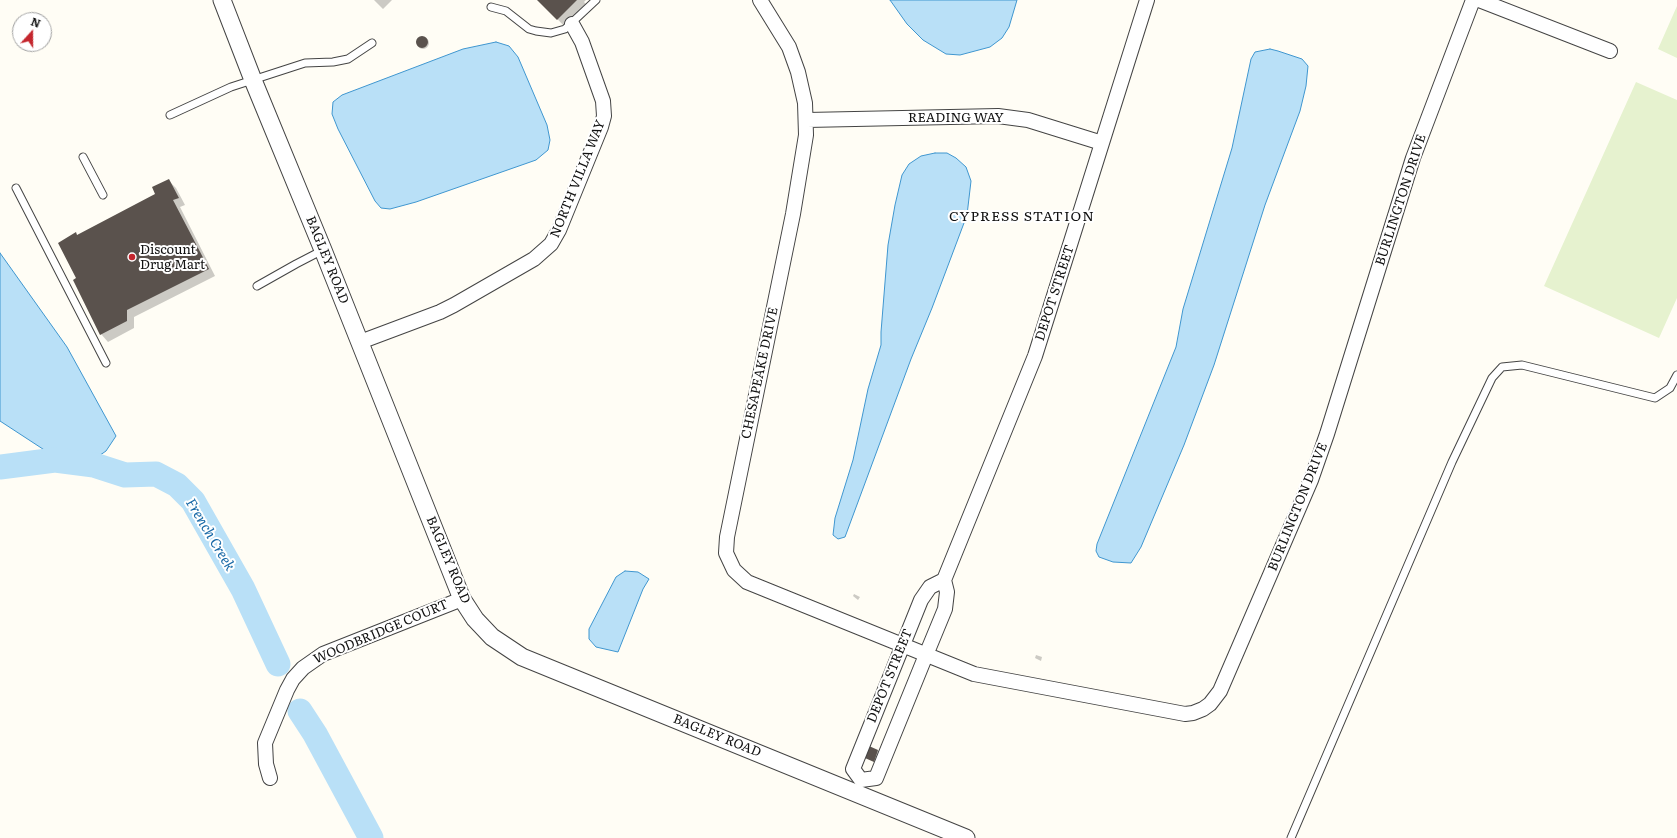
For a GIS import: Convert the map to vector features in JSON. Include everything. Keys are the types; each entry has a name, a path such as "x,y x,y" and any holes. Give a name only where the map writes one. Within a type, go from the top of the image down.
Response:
{"street":[{"name":"BAGLEY ROAD","path":"222,0 462,599 476,619 492,637 522,657 858,786 966,838"},
{"name":"CHESAPEAKE DRIVE","path":"760,0 779,29 794,60 802,83 807,120 804,156 730,520 726,553 734,570 747,582 902,645"},
{"name":"DEPOT STREET","path":"944,580 930,587 923,594 853,769 858,786 876,778 945,609 947,592 944,580 1035,356 1148,0"},
{"name":"BURLINGTON DRIVE","path":"902,645 961,670 987,678 1179,714 1193,713 1210,704 1224,683 1318,462 1413,158 1473,0"},
{"path":"1479,0 1610,51"},
{"name":"NORTH VILLA WAY","path":"360,342 440,312 454,305 534,259 551,244 559,230 601,127 604,116 603,101 582,42 572,24"},
{"name":"READING WAY","path":"807,120 987,116 1012,117 1050,126 1102,143"},
{"name":"WOODBRIDGE COURT","path":"270,778 266,764 265,743 287,690 293,679 303,668 323,654 462,599"}],"lane":[{"path":"491,7 506,11 529,29 551,33 559,32 572,24 596,0"},
{"path":"170,115 231,87 305,63 333,62 348,59 372,43"},
{"path":"83,157 103,195"},
{"path":"16,188 106,363"},
{"path":"257,286 323,250"},
{"path":"1291,838 1452,462 1492,378 1502,367 1522,365 1655,398 1670,388 1677,375"}],"green space":[{"path":"1677,6 1677,58 1658,49"},
{"path":"1636,82 1677,100 1677,298 1659,338 1544,286"}],"water":[{"path":"890,0 1017,0 1009,27 1002,38 990,47 960,55 946,54 923,40 907,24"},
{"path":"496,42 509,46 518,57 547,125 550,140 548,150 536,160 416,202 390,209 381,208 375,201 338,129 332,114 333,102 342,95 463,49"},
{"path":"1270,49 1302,59 1308,66 1306,86 1300,111 1265,205 1214,365 1184,445 1141,547 1131,563 1113,562 1099,557 1096,551 1097,544 1176,347 1183,309 1232,148 1251,59 1255,52"},
{"path":"935,153 947,153 956,158 966,167 971,181 967,215 911,359 845,537 838,539 833,535 835,518 853,460 868,389 881,345 888,245 902,175 909,164 921,156"},
{"path":"0,253 67,347 116,436 106,451 93,460 49,453 0,421"},
{"path":"625,571 638,572 649,579 643,589 618,652 596,647 589,639 589,629 616,577"}],"building":[{"path":"537,0 577,0 557,20"},
{"path":"420,36 424,36 428,42 424,48 420,48 416,44 416,40"},
{"path":"169,179 179,198 173,200 209,269 127,310 127,321 100,335 73,280 76,278 58,243 76,232 77,235 155,194 152,187"},
{"path":"869,746 878,750 874,762 865,758"}],"waterway":[{"name":"French Creek","path":"0,467 55,460 94,465 125,475 156,474 177,485 193,501 243,589 278,664"},
{"name":"French Creek","path":"300,711 315,734 371,838"}],"place":[{"name":"Discount Drug Mart","path":"132,257"}],"district":[{"name":"CYPRESS STATION","path":"1022,217"}]}
